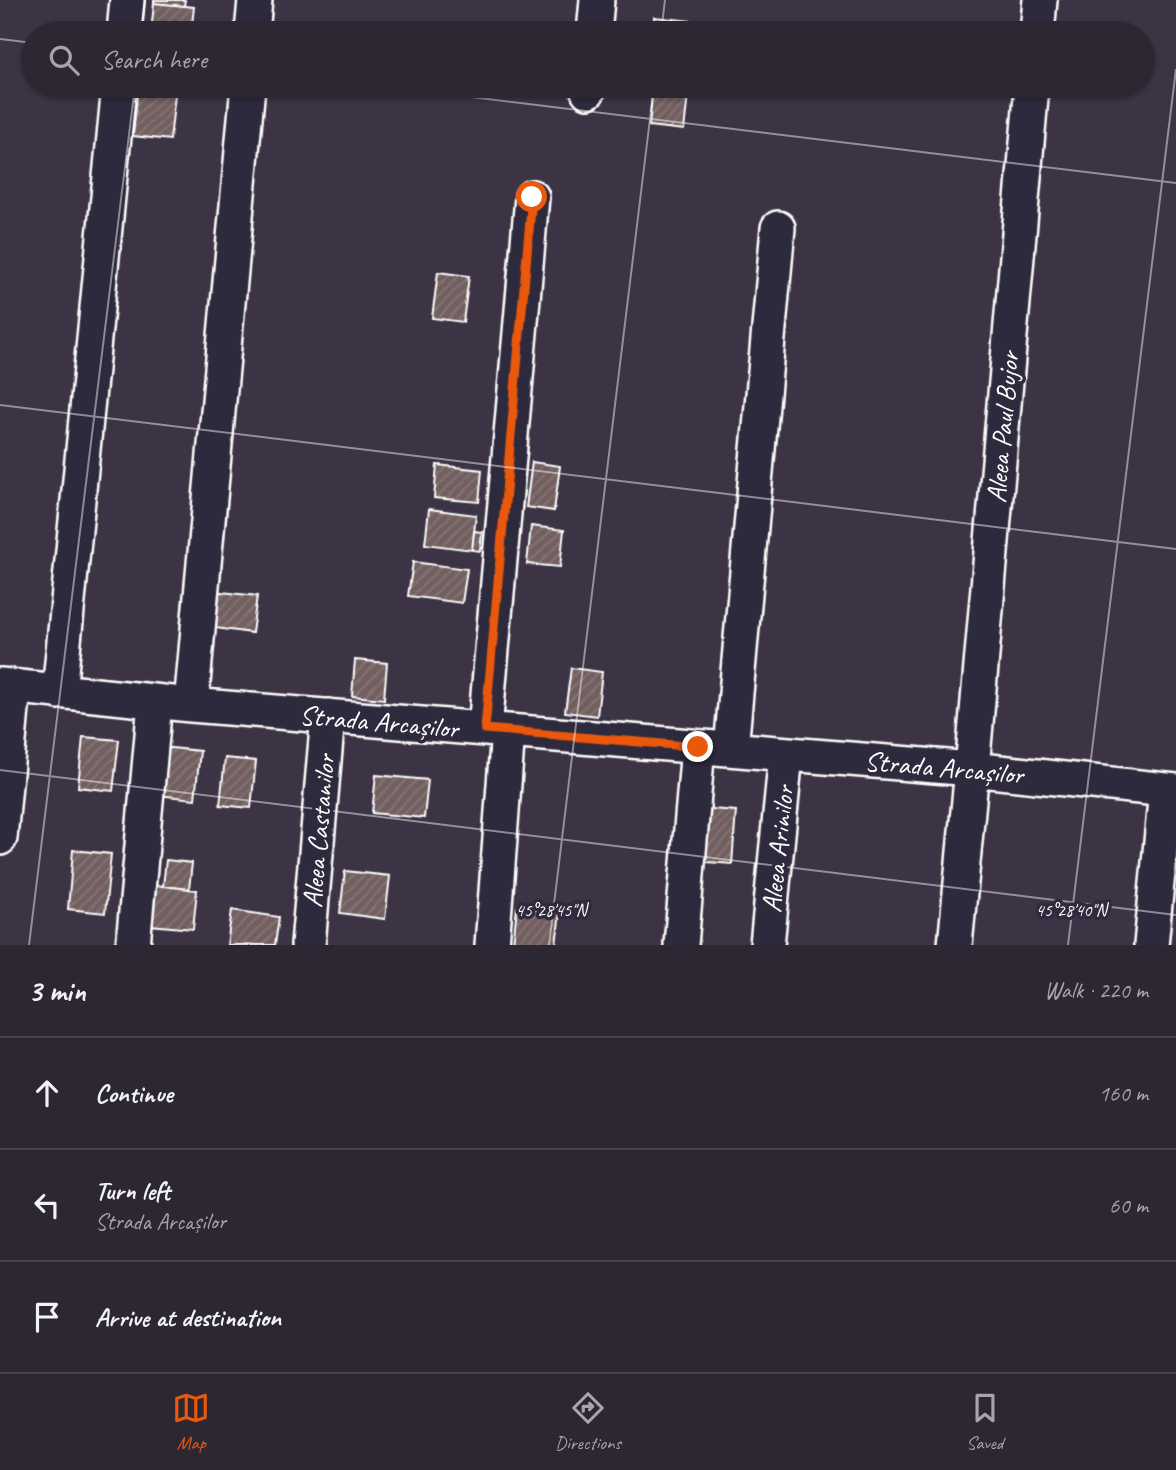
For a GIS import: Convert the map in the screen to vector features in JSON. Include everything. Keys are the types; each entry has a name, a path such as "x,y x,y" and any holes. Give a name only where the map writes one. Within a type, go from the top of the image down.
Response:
{"street":[{"path":"125,21 127,0"},
{"path":"253,21 255,0"},
{"path":"595,21 597,0"},
{"path":"1038,21 1040,0"},
{"path":"59,692 118,98"},
{"path":"191,705 247,98"},
{"name":"Aleea Paul Bujor","path":"955,945 1031,98"},
{"path":"492,945 496,730 532,197"},
{"path":"681,945 715,748 778,228"},
{"path":"0,838 7,686"},
{"name":"Strada Arcașilor","path":"7,686 155,702 972,769 1171,791"},
{"path":"133,945 155,702"},
{"name":"Aleea Castanilor","path":"308,945 328,716"},
{"name":"Aleea Arinilor","path":"767,945 786,754"},
{"path":"1151,945 1171,791"}],"building":[{"path":"154,0 185,0 184,6 154,3"},
{"path":"154,3 194,7 192,21 152,21"},
{"path":"654,17 692,21 654,21"},
{"path":"137,98 175,98 170,140 133,136"},
{"path":"652,98 688,98 684,130 649,126"},
{"path":"438,272 469,276 463,322 432,318"},
{"path":"532,462 560,466 554,511 526,507"},
{"path":"437,465 482,470 479,502 434,498"},
{"path":"429,509 476,515 472,550 425,544"},
{"path":"531,526 564,530 560,567 527,564"},
{"path":"474,531 482,532 480,551 472,550"},
{"path":"413,562 467,569 462,603 408,596"},
{"path":"212,591 257,596 252,633 208,627"},
{"path":"355,660 387,663 384,699 352,696"},
{"path":"571,668 602,672 597,716 565,712"},
{"path":"83,737 119,740 113,791 78,787"},
{"path":"162,747 200,751 195,799 157,795"},
{"path":"225,758 256,761 251,808 220,805"},
{"path":"376,775 428,780 424,818 372,813"},
{"path":"698,808 736,811 732,864 694,861"},
{"path":"73,850 111,854 105,913 68,909"},
{"path":"166,860 192,863 189,889 163,886"},
{"path":"345,871 390,876 385,919 340,913"},
{"path":"155,885 197,890 193,929 150,925"},
{"path":"517,907 560,912 556,945 513,945"},
{"path":"232,910 279,917 275,945 227,945"}],"route":[{"path":"532,197 485,729 698,747"}]}
